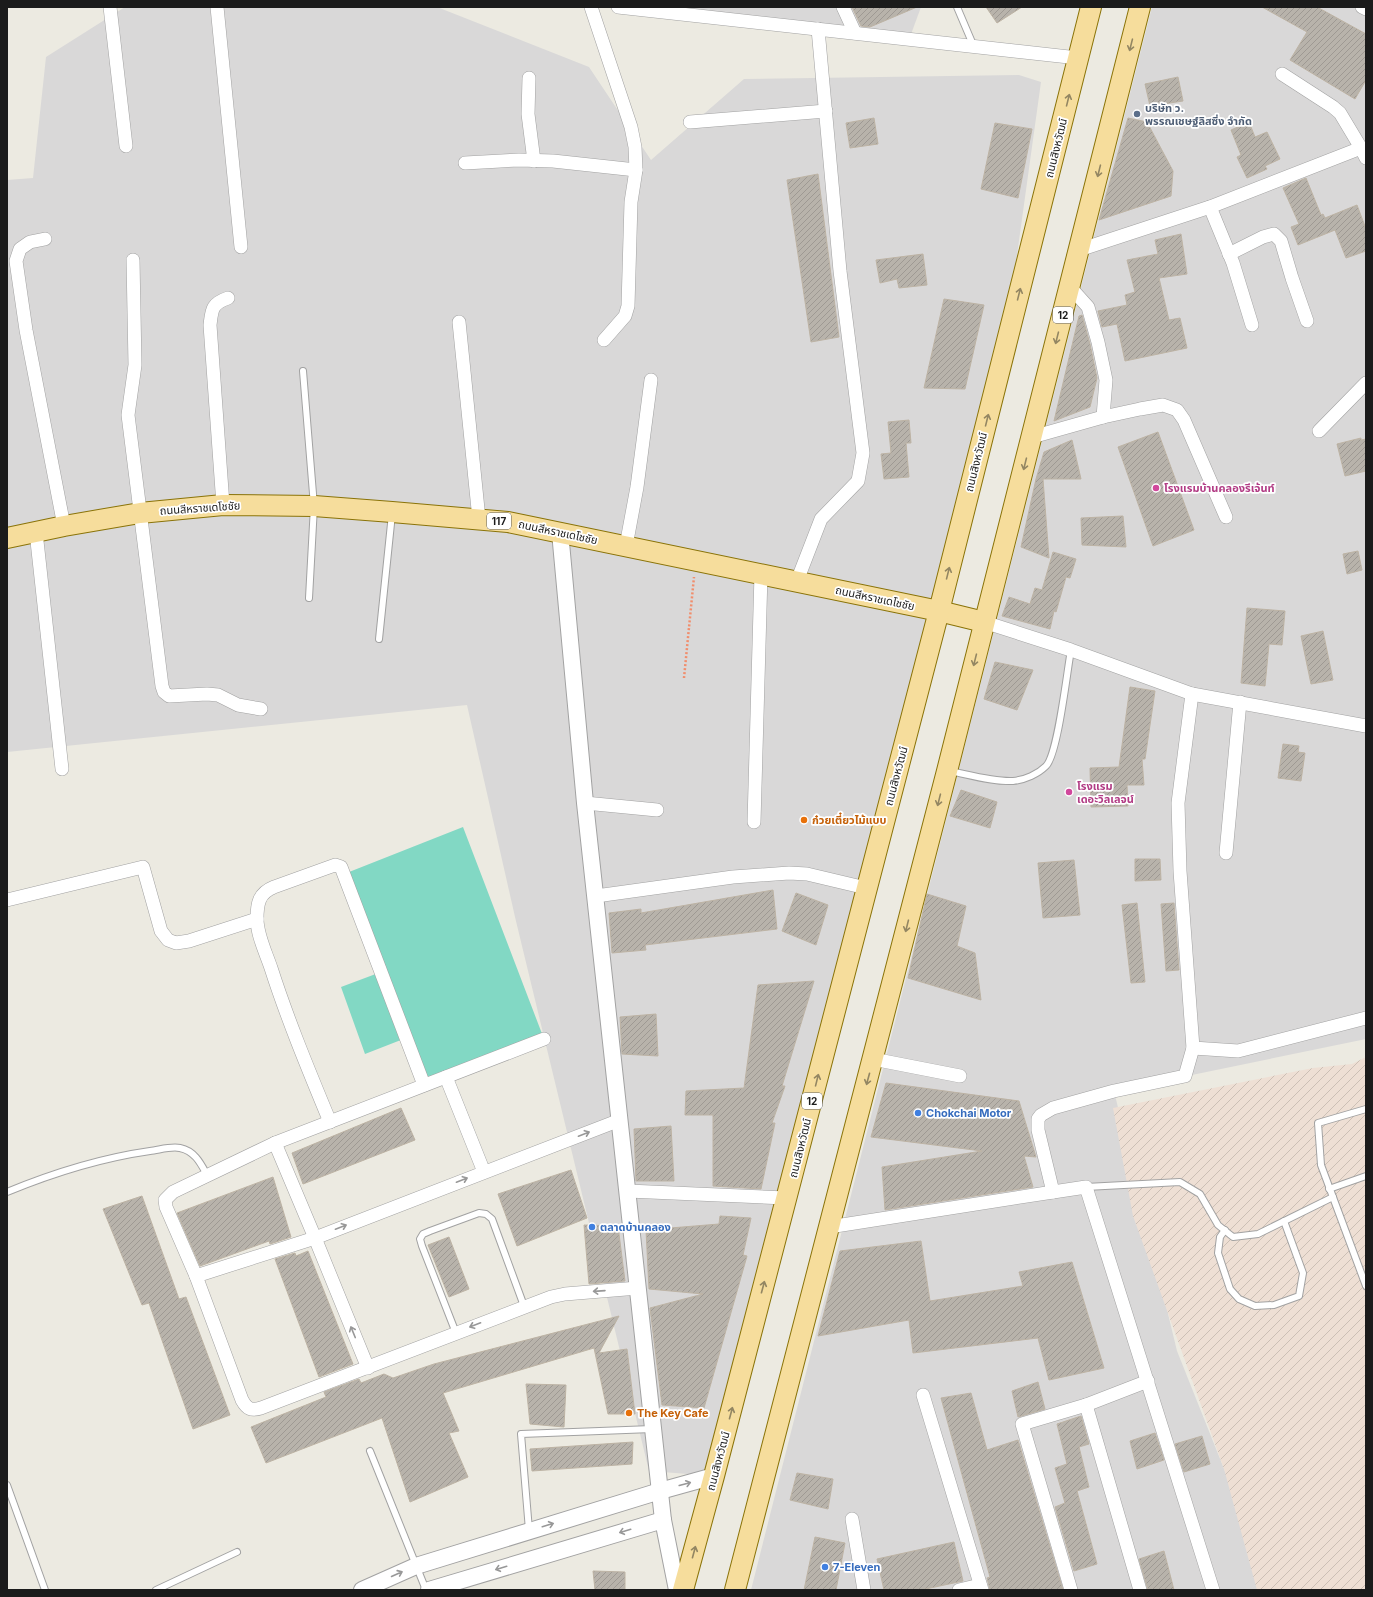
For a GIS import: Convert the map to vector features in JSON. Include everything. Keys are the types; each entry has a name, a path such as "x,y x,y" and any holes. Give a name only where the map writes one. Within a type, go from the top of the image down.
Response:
{"main road":[{"name":"ถนนสิงหวัฒน์","path":"683,1590 939,611 1091,7"},
{"name":"12","path":"735,1590 947,771 1140,7"},
{"name":"ถนนสีหราชเดโชชัย","path":"7,538 64,526 140,513 223,505 314,506 479,519 508,522 560,532 939,611 984,622"}],"street":[{"path":"110,7 126,146"},
{"path":"218,7 241,247"},
{"path":"591,7 631,127 635,147 636,170 631,202 628,306 625,316 604,340"},
{"path":"618,7 656,9 733,20 1078,58"},
{"path":"728,7 733,20"},
{"path":"843,7 855,33"},
{"path":"1362,7 1366,9"},
{"path":"797,581 821,519 858,481 863,453 840,271 818,29"},
{"path":"1079,250 1210,207 1364,153 1336,110 1282,74"},
{"path":"529,78 528,114 534,161"},
{"path":"690,122 826,111"},
{"path":"465,163 553,161 636,170"},
{"path":"1210,207 1229,254 1252,325"},
{"path":"1229,254 1263,237 1274,234 1281,241 1307,321"},
{"path":"45,239 30,242 20,249 16,261 26,330 64,526"},
{"path":"133,260 134,365 128,415 162,686 164,692 169,696 207,694 218,695 238,705 261,709"},
{"path":"1070,287 1088,307 1098,342 1106,380 1103,418"},
{"path":"223,505 210,325 212,309 218,302 228,298"},
{"path":"459,322 479,519"},
{"path":"626,546 637,487 651,380"},
{"path":"1319,431 1366,383"},
{"path":"1032,437 1140,408 1163,405 1176,410 1184,420 1226,517"},
{"path":"36,532 62,769"},
{"path":"560,532 585,803 663,1520 677,1590"},
{"path":"754,822 761,574"},
{"path":"984,622 1071,650 1192,694 1366,726"},
{"path":"1053,1192 1038,1130 1038,1119 1041,1115 1053,1108 1114,1091 1185,1076 1193,1048 1180,871 1178,803 1192,694"},
{"path":"1226,853 1240,702"},
{"path":"585,803 657,810"},
{"path":"330,1122 286,1014 259,932 257,920 259,903 264,892 335,865 340,866 424,1085"},
{"path":"7,900 143,867 161,930 168,940 176,944 257,920"},
{"path":"596,896 734,877 789,873 807,874 866,888"},
{"path":"1193,1048 1238,1051 1366,1018"},
{"path":"544,1039 275,1143 172,1192 165,1200 166,1207 196,1276 242,1400 248,1409 253,1410 368,1368 524,1306 558,1295 638,1288"},
{"path":"873,1059 960,1076"},
{"path":"446,1077 484,1172"},
{"path":"196,1276 315,1238 620,1120"},
{"path":"275,1143 368,1368"},
{"path":"829,1227 1086,1187 1213,1590"},
{"path":"628,1191 786,1198"},
{"path":"1070,1590 1022,1424 1086,1405 1148,1381"},
{"path":"923,1395 981,1587 959,1590"},
{"path":"1086,1405 1140,1590"},
{"path":"362,1590 416,1566 660,1491 714,1476"},
{"path":"852,1519 864,1590"},
{"path":"429,1590 663,1520"}],"lane":[{"path":"957,7 974,47"},
{"path":"303,370 314,506 309,598"},
{"path":"379,639 392,512"},
{"path":"947,771 1008,781 1027,778 1046,766 1054,749 1071,650"},
{"path":"1366,1109 1318,1123 1321,1165 1366,1285"},
{"path":"7,1192 39,1179 120,1155 164,1149 180,1148 196,1156 208,1175"},
{"path":"1330,1189 1366,1176"},
{"path":"1086,1187 1180,1182 1200,1194 1218,1226 1233,1237 1258,1234 1334,1197"},
{"path":"456,1333 420,1240 423,1234 430,1231 479,1213 486,1214 492,1219 524,1306"},
{"path":"1224,1230 1220,1237 1218,1253 1230,1289 1239,1299 1255,1306 1274,1305 1299,1296 1303,1274 1284,1221"},
{"path":"529,1531 521,1434 654,1429"},
{"path":"370,1451 426,1590"},
{"path":"7,1485 45,1590"},
{"path":"156,1590 169,1587 237,1552"}],"path":[{"path":"684,678 695,560"}],"shaded area":[{"path":"125,7 437,7 589,67 651,160 744,79 1019,75 1041,82 1002,363 714,1476 649,1471 515,917 467,705 7,752 7,180 33,178 46,57"},
{"path":"635,7 921,7 910,37"},
{"path":"1152,7 1366,7 1366,1039 1114,1091 1177,1351 1250,1534 1263,1590 751,1590"},
{"path":"463,827 544,1039 424,1085 406,1038 365,1054 341,987 381,972 344,874"},
{"path":"1366,1057 1366,1590 1257,1590 1224,1469 1133,1216 1113,1108 1313,1068 1352,1064"}],"building":[{"path":"852,7 917,7 870,27 861,26"},
{"path":"986,7 1022,7 997,23"},
{"path":"1262,7 1317,7 1366,34 1366,80 1355,99 1290,60 1307,32"},
{"path":"1178,77 1183,101 1150,106 1145,84"},
{"path":"874,118 878,144 850,148 846,123"},
{"path":"1128,118 1147,122 1173,171 1171,196 1099,220"},
{"path":"1249,122 1255,137 1267,132 1280,159 1265,166 1267,169 1247,178 1237,157 1241,155 1231,130"},
{"path":"995,123 1032,129 1018,198 981,189"},
{"path":"818,174 839,337 811,342 787,180"},
{"path":"1306,178 1321,215 1323,214 1325,218 1357,205 1366,229 1366,251 1346,258 1335,230 1298,245 1291,227 1299,224 1283,188"},
{"path":"1181,234 1187,274 1159,278 1169,320 1180,318 1187,348 1125,361 1117,324 1102,327 1098,311 1127,305 1125,295 1135,292 1127,260 1158,254 1155,240"},
{"path":"923,254 927,285 899,288 897,279 880,283 876,260"},
{"path":"944,299 984,305 965,389 924,388"},
{"path":"1082,315 1097,378 1090,407 1054,421 1079,316"},
{"path":"909,420 911,443 906,443 909,477 884,479 881,454 891,453 888,422"},
{"name":"โรงแรมบ้านคลองรีเจ้นท์","path":"1158,432 1194,530 1153,546 1118,447"},
{"path":"1361,438 1361,440 1366,439 1366,471 1345,476 1337,444"},
{"path":"1072,440 1081,479 1043,479 1049,558 1021,547 1036,479 1044,452"},
{"path":"1123,516 1126,547 1082,545 1081,518"},
{"path":"1358,551 1362,570 1347,574 1343,554"},
{"path":"1053,552 1076,559 1070,578 1066,577 1056,612 1054,611 1050,629 1002,616 1009,597 1030,604 1035,588 1042,590"},
{"path":"1247,608 1285,611 1282,645 1269,644 1265,686 1241,683"},
{"path":"1323,631 1333,680 1311,684 1301,636"},
{"path":"995,662 1033,670 1017,710 984,699"},
{"path":"1130,687 1155,691 1145,759 1142,759 1144,785 1127,785 1128,806 1091,807 1090,768 1119,767"},
{"path":"1283,744 1299,746 1298,752 1305,753 1301,781 1278,778"},
{"path":"961,790 997,802 990,828 950,816"},
{"path":"1135,859 1160,859 1161,880 1135,881"},
{"path":"1074,860 1080,915 1043,918 1038,863"},
{"path":"773,890 777,929 645,945 646,950 612,953 609,913 641,909 641,913"},
{"path":"796,893 828,905 816,945 782,931"},
{"path":"927,894 966,906 957,946 975,953 981,1000 908,978"},
{"path":"1137,903 1145,982 1131,983 1122,905"},
{"path":"1174,903 1179,970 1166,971 1161,904"},
{"path":"814,981 782,1086 785,1086 772,1123 775,1123 761,1189 713,1186 713,1115 685,1115 686,1091 744,1088 758,985"},
{"path":"656,1014 658,1056 622,1054 620,1017"},
{"path":"886,1083 1019,1101 1036,1157 1024,1156 1033,1187 885,1210 882,1167 982,1151 871,1137"},
{"path":"401,1108 415,1140 303,1184 292,1153"},
{"path":"671,1126 674,1181 636,1181 634,1129"},
{"path":"571,1170 587,1218 517,1246 498,1194"},
{"path":"273,1177 291,1237 270,1244 269,1241 200,1266 177,1213"},
{"path":"142,1196 179,1299 186,1297 230,1415 193,1429 149,1303 142,1305 103,1209"},
{"path":"720,1216 751,1218 743,1255 747,1256 704,1408 662,1405 650,1308 703,1294 649,1289 646,1230 719,1224"},
{"path":"584,1225 618,1226 625,1281 589,1284"},
{"path":"449,1237 469,1289 449,1297 428,1245"},
{"path":"921,1241 930,1301 1023,1286 1019,1272 1072,1262 1104,1368 1049,1380 1038,1338 913,1353 909,1320 818,1336 840,1251"},
{"path":"308,1251 353,1364 319,1377 275,1259 295,1253 296,1256"},
{"path":"619,1316 599,1353 627,1349 635,1414 608,1414 594,1348 443,1393 459,1431 449,1433 468,1477 410,1502 382,1418 266,1463 251,1427 326,1397 324,1392 359,1379 361,1383 384,1374 393,1378 434,1364"},
{"path":"1038,1382 1045,1409 1018,1417 1012,1391"},
{"path":"526,1384 566,1385 564,1427 530,1424"},
{"path":"971,1393 987,1450 1018,1440 1063,1590 990,1590 987,1578 990,1577 941,1398"},
{"path":"1081,1416 1089,1444 1079,1447 1089,1487 1077,1491 1097,1564 1074,1571 1055,1507 1065,1503 1055,1468 1067,1464 1057,1424"},
{"path":"1155,1433 1164,1460 1137,1469 1130,1441"},
{"path":"1202,1436 1210,1464 1184,1472 1175,1444"},
{"path":"633,1442 632,1464 532,1471 530,1449"},
{"path":"797,1473 833,1479 828,1509 790,1500"},
{"name":"7-Eleven","path":"815,1537 845,1543 836,1590 804,1590"},
{"path":"954,1542 963,1581 921,1590 884,1590 877,1559"},
{"path":"1164,1551 1174,1590 1148,1590 1139,1559"},
{"path":"593,1571 625,1572 625,1590 595,1590"}],"place":[{"name":"บริษัท ว. พรรณเชษฐ์ลิสซิ่ง จำกัด","path":"1137,114"},
{"name":"โรงแรมบ้านคลองรีเจ้นท์","path":"1156,488"},
{"name":"โรงแรม เดอะวิลเลจน์","path":"1069,792"},
{"name":"ก๋วยเตี๋ยวไม้แบบ","path":"804,820"},
{"name":"Chokchai Motor","path":"918,1113"},
{"name":"ตลาดบ้านคลอง","path":"592,1227"},
{"name":"The Key Cafe","path":"629,1413"},
{"name":"7-Eleven","path":"825,1567"}]}
